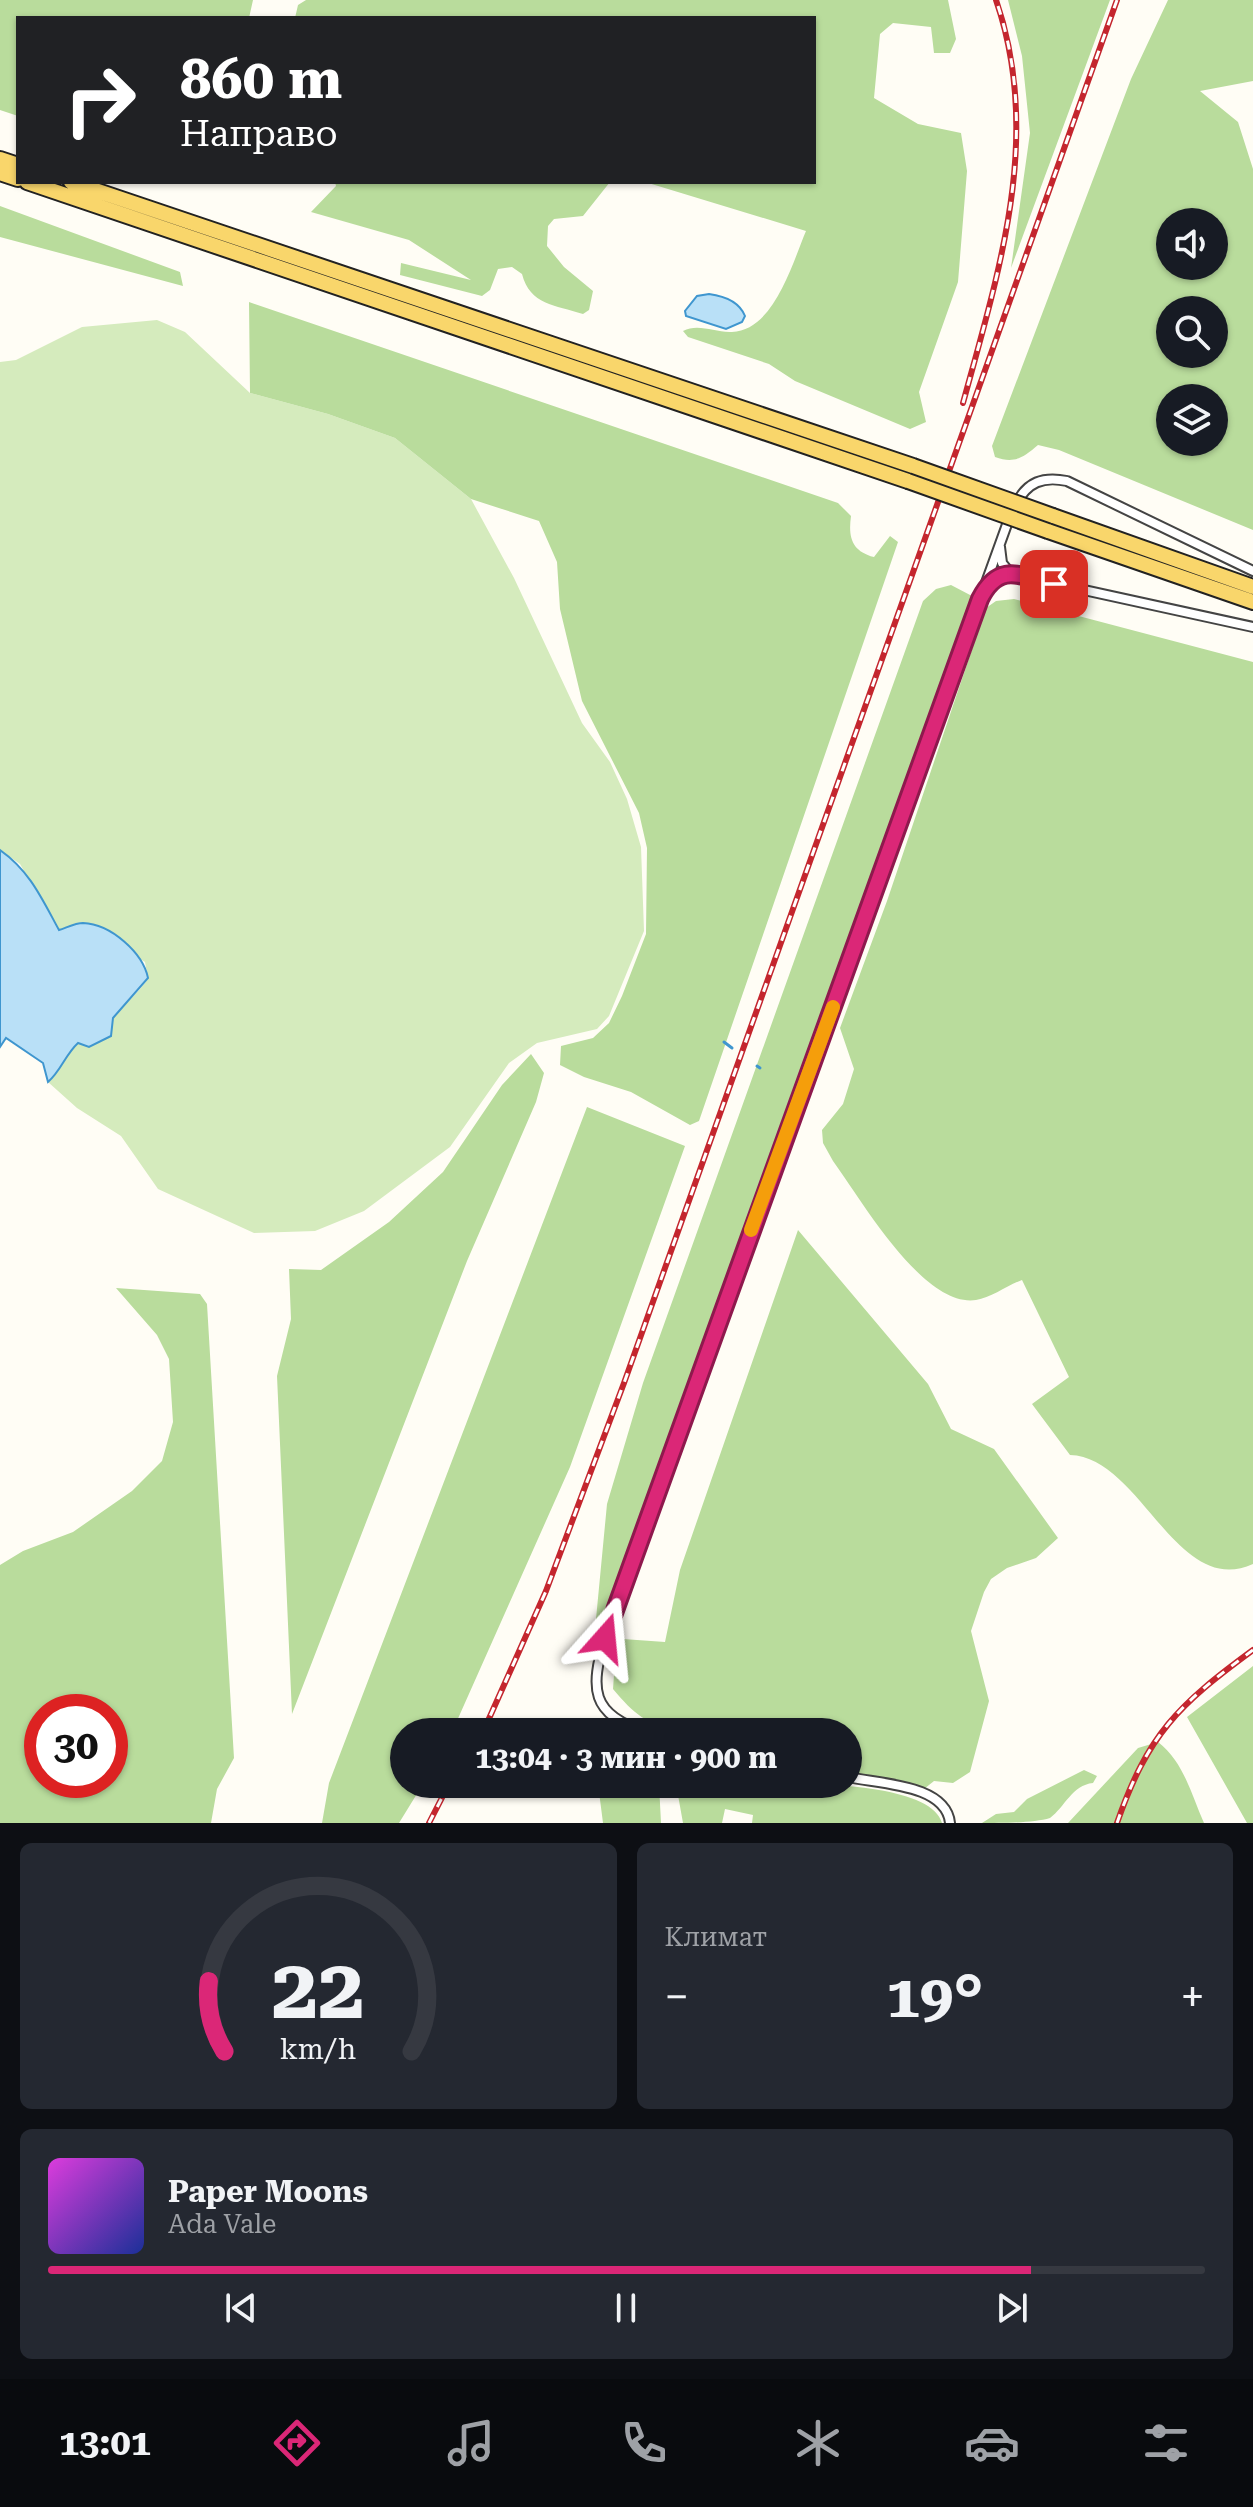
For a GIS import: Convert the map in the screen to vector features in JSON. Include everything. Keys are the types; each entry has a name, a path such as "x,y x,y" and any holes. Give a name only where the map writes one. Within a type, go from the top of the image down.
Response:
{"main road":[{"path":"33,184 908,481 1253,587"},
{"path":"77,184 913,466 1050,524 1253,602"}],"street":[{"path":"614,1718 600,1703 596,1677 600,1656 701,1364 875,894 1003,531 1029,486 1045,479 1056,479 1253,571"},
{"path":"1003,531 1000,558 1011,574"},
{"path":"971,621 990,582 1011,574 1253,627"},
{"path":"862,1780 932,1795 944,1804 950,1823"}],"green space":[{"path":"0,0 253,0 249,16 16,16 16,115 0,110"},
{"path":"306,0 948,0 956,39 950,53 934,53 931,27 893,23 880,34 874,98 918,124 961,133 967,171 958,282 919,392 926,422 910,429 795,381 769,364 688,337 683,331 701,328 732,332 747,328 759,320 780,293 806,231 652,184 816,184 816,16 295,16 298,5"},
{"path":"1008,0 1110,0 1011,268 1030,133 1022,56"},
{"path":"1168,0 1253,0 1253,81 1200,91 1238,122 1253,169 1253,530 1059,450 1038,445 1023,456 1008,460 995,457 992,446 1131,79"},
{"path":"608,184 583,216 554,219 548,226 547,246 564,267 593,291 589,310 583,314 537,298 522,274 512,267 498,269 490,290 482,296 400,275 401,263 471,280 409,240 311,212 336,186"},
{"path":"0,206 180,272 183,286 0,237"},
{"path":"249,302 838,503 851,516 850,531 856,547 874,557 890,536 898,542 699,1121 690,1125 631,1092 584,1077 560,1065 561,1046 593,1038 609,1023 622,996 646,934 647,848 639,813 582,701 560,609 557,562 539,521 471,499 395,438 328,414 250,393"},
{"path":"157,320 185,332 250,393 328,414 395,438 471,499 514,578 582,723 610,762 627,799 641,847 644,931 609,1016 597,1029 537,1043 509,1063 450,1147 364,1211 315,1231 254,1233 158,1189 121,1136 77,1108 48,1082 69,1051 129,1001 148,979 145,962 81,922 59,931 20,864 0,850 0,362 16,360 82,327"},
{"path":"951,585 972,596 912,778 757,1193 604,1621 596,1619 607,1504 643,1383 923,601 936,589"},
{"path":"1014,599 1253,662 1253,1564 1226,1569 1202,1562 1180,1545 1118,1478 1095,1462 1070,1455 1032,1404 1069,1377 1022,1280 976,1300 956,1298 935,1287 895,1248 823,1143 822,1130 843,1104 854,1069 840,1028 887,901 986,608 996,601"},
{"path":"531,1054 544,1073 536,1102 467,1261 292,1714 277,1376 291,1319 289,1269 321,1270 389,1222 443,1172 502,1085"},
{"path":"587,1107 685,1146 570,1467 458,1718 390,1718 390,1798 414,1798 399,1823 322,1823 329,1783"},
{"path":"798,1230 928,1384 951,1429 994,1449 1058,1538 1036,1558 1007,1568 991,1579 984,1592 971,1631 989,1701 970,1772 953,1783 934,1781 924,1789 862,1774 862,1718 644,1718 628,1705 613,1689 615,1661 623,1639 665,1642 680,1570"},
{"path":"116,1288 200,1294 207,1304 234,1758 217,1789 211,1823 0,1823 0,1565 23,1551 73,1532 132,1491 162,1461 173,1422 169,1359 157,1335"},
{"path":"1253,1666 1253,1823 1247,1823 1187,1717"},
{"path":"1158,1742 1181,1769 1204,1823 1068,1823 1138,1748"},
{"path":"1084,1770 1097,1776 1093,1783 1074,1792 1050,1818 982,1823 996,1814 1014,1812 1027,1799"},
{"path":"862,1788 901,1795 929,1806 942,1823 752,1823 753,1815 725,1809 722,1823 683,1823 679,1798 862,1798"},
{"path":"600,1798 660,1798 661,1823 603,1823"}],"water":[{"path":"709,294 735,303 745,316 742,322 726,329 686,316 685,311 697,296"},
{"path":"0,850 27,876 59,930 83,923 104,928 133,950 148,978 113,1018 111,1036 89,1047 78,1043 48,1082 43,1063 6,1038 0,1047"}],"waterway":[{"path":"724,1042 732,1048"}],"railway":[{"path":"963,403 1002,253 1016,152 1016,102 1010,51 996,0"},
{"path":"489,1718 546,1591 624,1383 1117,0"},
{"path":"1117,1823 1141,1766 1168,1724 1204,1688 1253,1650"},
{"path":"429,1823 442,1798"}],"slow traffic":[{"path":"751,1230 833,1007"}],"route":[{"path":"605,1638 701,1364 875,894 980,599 990,582 1002,575 1011,574 1054,584"}]}
